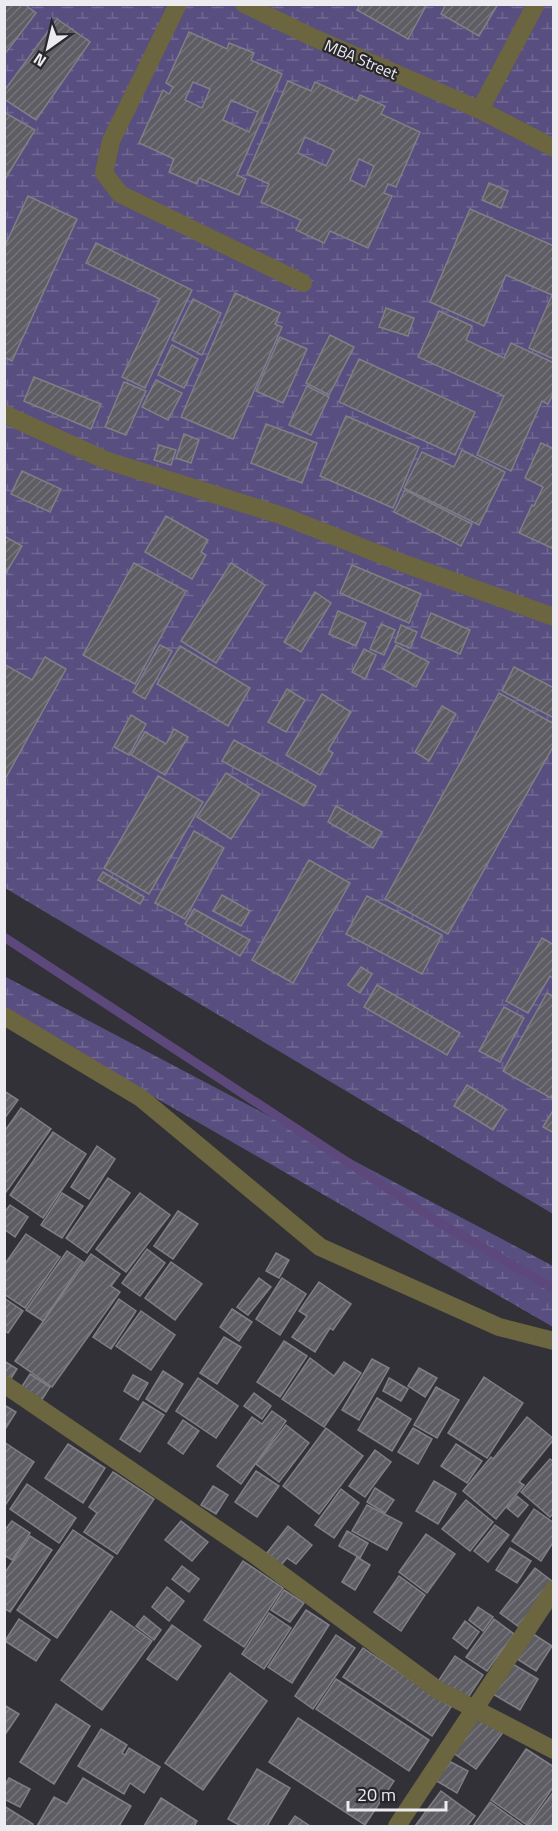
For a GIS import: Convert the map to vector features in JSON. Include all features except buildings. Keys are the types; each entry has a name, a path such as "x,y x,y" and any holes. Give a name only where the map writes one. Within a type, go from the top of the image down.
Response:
{"street":[{"path":"178,4 111,141 104,173 120,194 303,283"},
{"name":"MBA Street","path":"244,4 312,37 480,110 554,148"},
{"path":"480,110 536,4"},
{"path":"4,414 105,460 283,516 394,560 554,617"},
{"path":"4,1016 141,1098 320,1246 499,1327 554,1341"},
{"path":"4,1384 255,1555 438,1690 554,1750"},
{"path":"397,1827 554,1589"}],"green space":[{"path":"5,5 553,5 553,1214 5,888"},
{"path":"4,976 553,1266 553,1327 5,1011"}],"waterway":[{"path":"4,937 437,1221 554,1289"}]}
